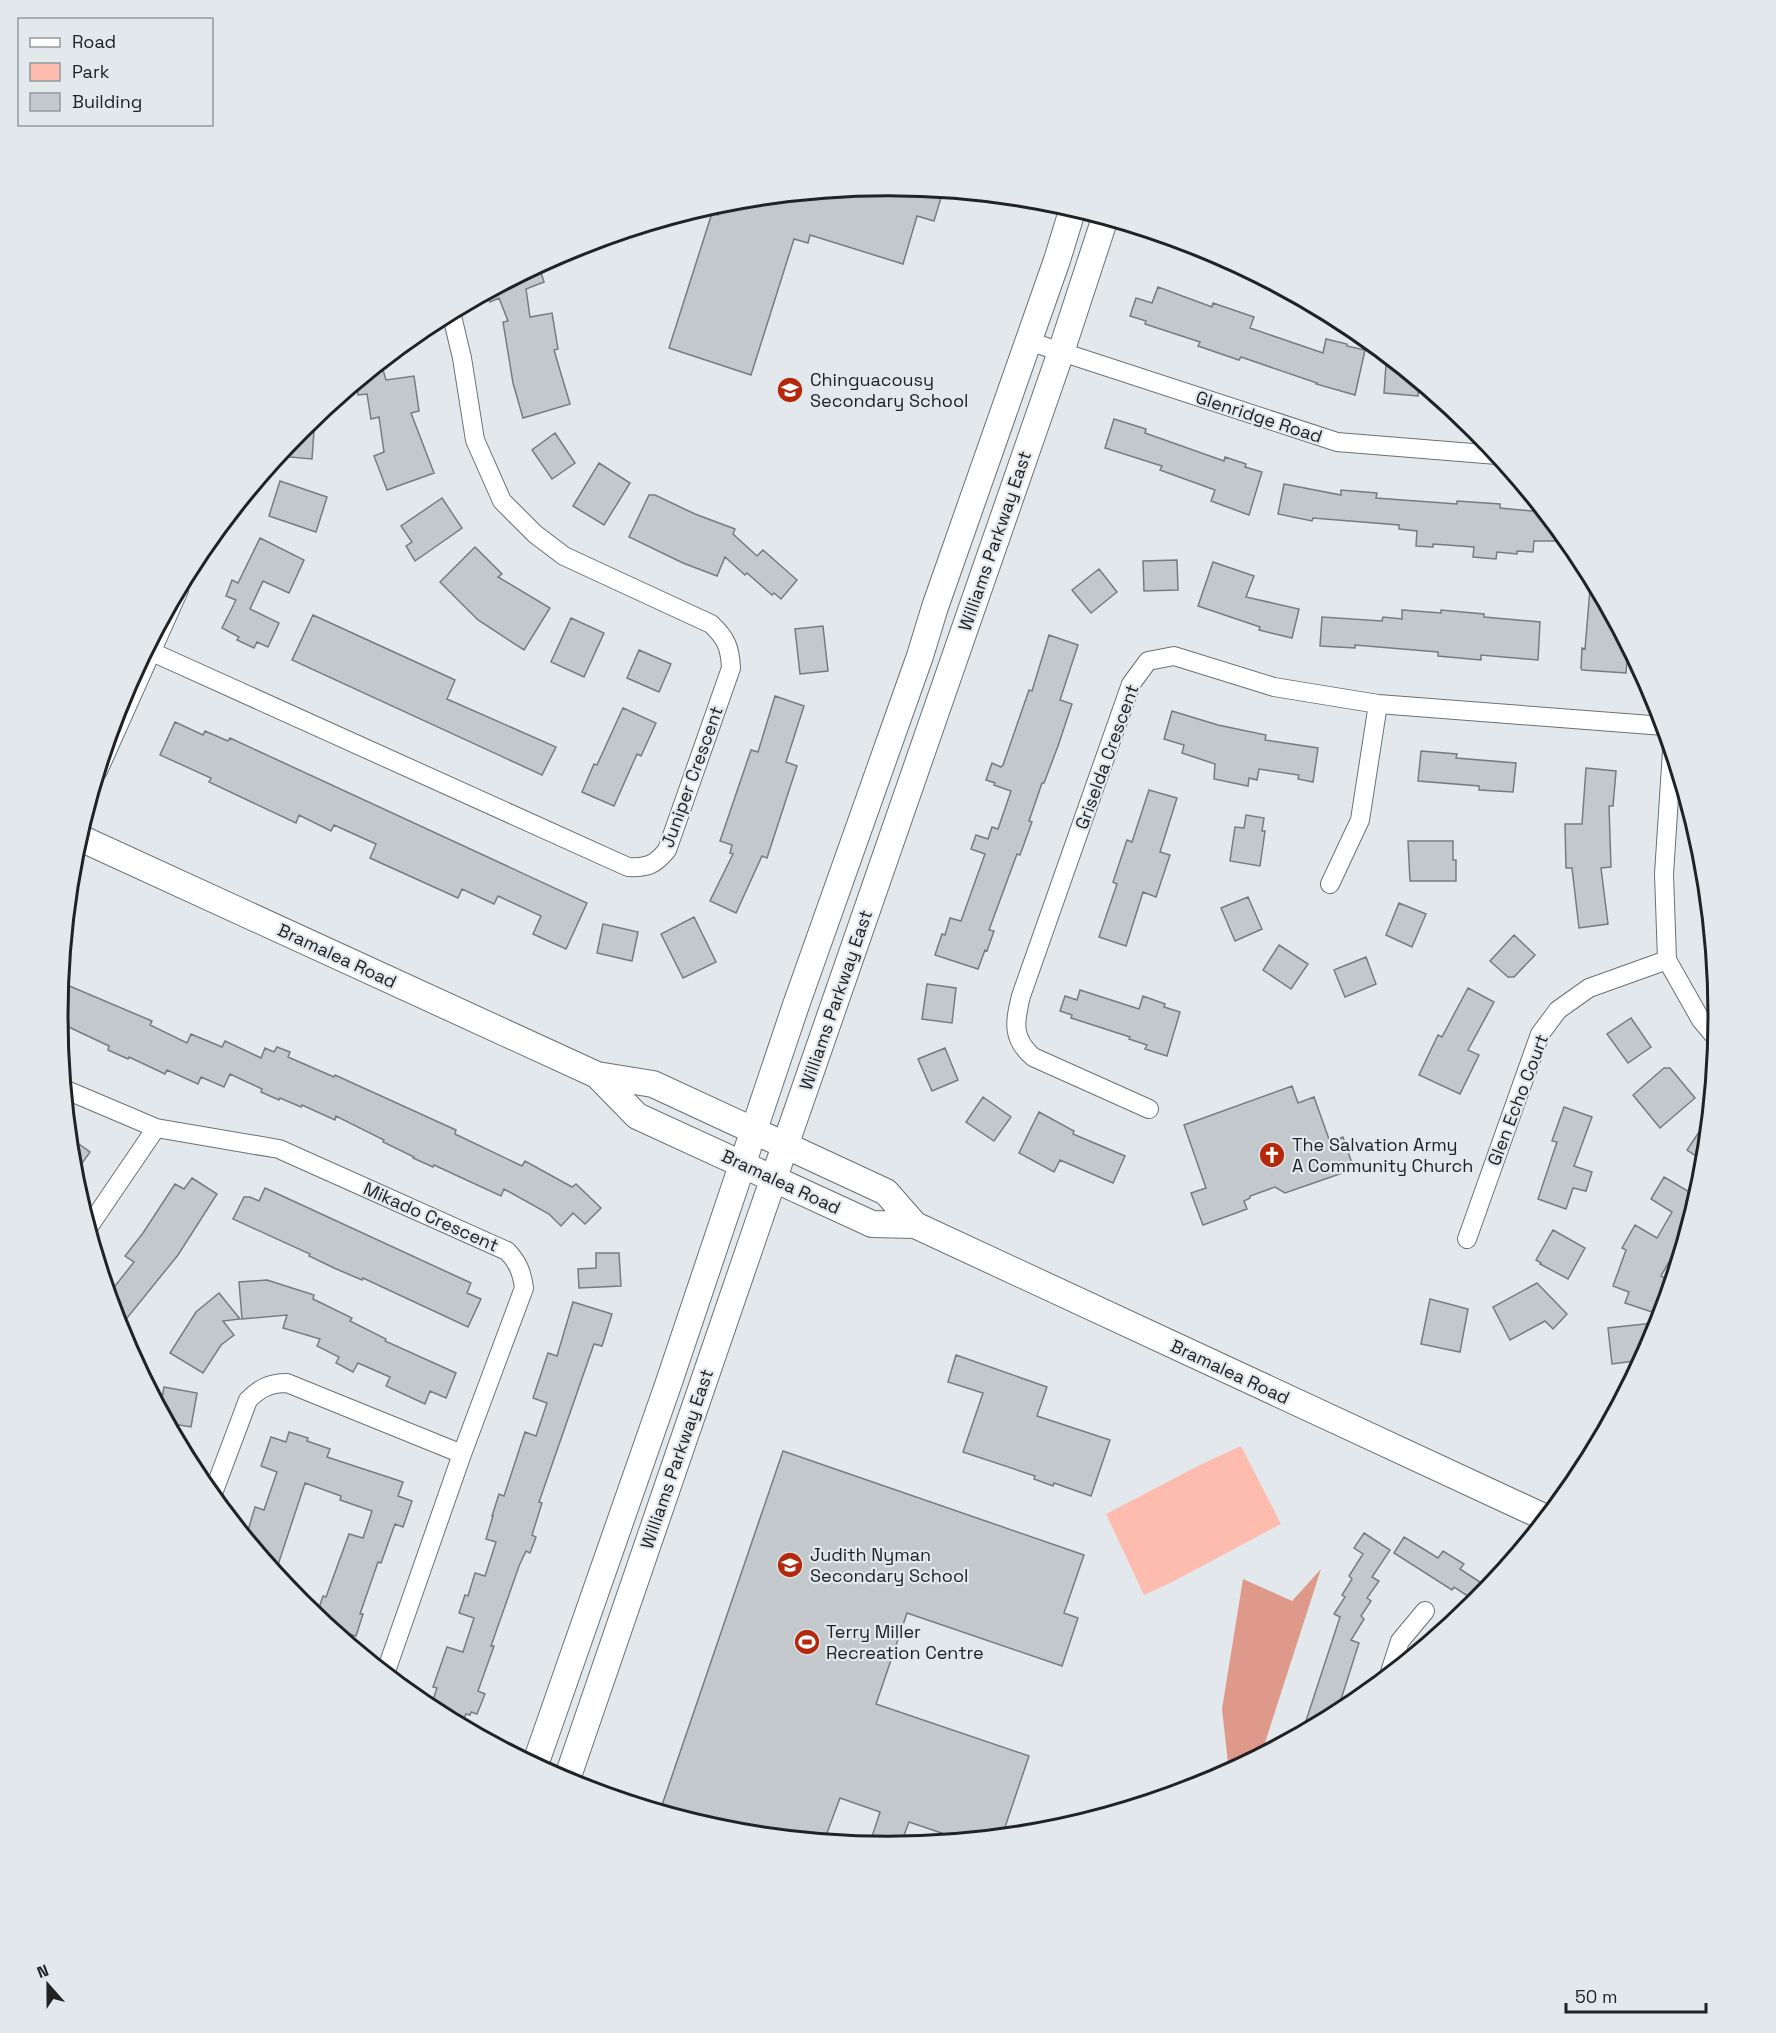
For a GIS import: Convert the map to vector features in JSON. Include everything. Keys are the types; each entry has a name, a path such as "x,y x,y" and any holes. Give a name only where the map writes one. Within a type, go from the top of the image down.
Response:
{"main road":[{"name":"Williams Parkway East","path":"537,1758 1070,217"},
{"name":"Williams Parkway East","path":"569,1773 1061,352 1102,225"},
{"name":"Bramalea Road","path":"86,841 597,1075 652,1084 753,1130 886,1192 915,1225 1540,1515"},
{"name":"Bramalea Road","path":"597,1075 637,1116 872,1224 915,1225"}],"street":[{"name":"Juniper Crescent","path":"153,652 628,867 641,868 658,861 667,850 731,668 728,645 722,634 711,624 564,556 535,534 502,501 475,440 462,358 453,321"},
{"name":"Glenridge Road","path":"1028,341 1337,442 1485,454"},
{"name":"Griselda Crescent","path":"1149,1109 1033,1057 1018,1039 1015,1019 1021,996 1131,684 1148,661 1174,656 1274,687 1378,704 1654,725"},
{"path":"1330,884 1360,820 1378,704"},
{"path":"1671,771 1664,874 1667,960 1708,1028"},
{"name":"Glen Echo Court","path":"1467,1239 1540,1034 1558,1010 1589,988 1667,960"},
{"name":"Mikado Crescent","path":"71,1092 156,1128 279,1149 507,1251 514,1258 521,1271 524,1288 462,1454 388,1666"},
{"path":"93,1220 156,1128"},
{"path":"216,1486 248,1400 258,1390 276,1383 287,1383 462,1454"},
{"path":"1393,1662 1400,1641 1425,1611"}],"green space":[{"path":"1241,1446 1281,1524 1144,1595 1106,1514"}],"shaded area":[{"path":"1321,1569 1264,1745 1228,1763 1222,1709 1243,1579 1292,1601"}],"building":[{"path":"888,196 941,198 934,221 917,216 903,264 810,235 808,243 794,239 751,375 669,348 711,216 781,203 834,198"},
{"path":"541,273 544,282 526,289 530,317 552,313 558,349 554,350 570,404 523,418 513,383 503,322 508,321 499,298 490,302 489,300"},
{"path":"1158,287 1212,307 1213,303 1254,317 1250,328 1323,353 1326,339 1365,350 1355,395 1316,384 1241,357 1239,360 1198,346 1200,342 1145,324 1146,321 1130,316 1136,298 1152,303"},
{"path":"1386,365 1418,391 1418,396 1384,393"},
{"path":"383,371 386,380 414,376 419,411 411,413 434,473 387,490 374,456 384,452 379,417 371,419 367,394 358,395 358,391"},
{"path":"1114,419 1146,429 1145,433 1224,461 1225,457 1246,464 1245,467 1262,472 1249,515 1211,501 1215,490 1160,470 1162,466 1105,448"},
{"path":"314,430 312,459 289,457"},
{"path":"555,433 575,463 552,479 532,450"},
{"path":"599,463 630,483 604,525 573,506"},
{"path":"280,481 327,497 316,532 269,516"},
{"path":"1284,484 1341,495 1341,490 1377,493 1376,498 1457,504 1457,501 1500,504 1500,508 1534,511 1556,541 1534,541 1533,552 1517,551 1517,554 1497,552 1496,559 1473,557 1474,547 1433,544 1433,547 1416,546 1417,531 1399,529 1399,525 1313,518 1312,521 1278,514"},
{"path":"649,495 655,495 695,514 735,529 733,534 757,556 763,550 797,580 781,599 774,593 772,595 747,573 745,575 725,557 717,576 683,563 629,537"},
{"path":"442,498 462,528 415,561 406,546 412,542 401,526"},
{"path":"260,538 304,560 289,593 263,581 250,609 279,623 268,647 257,642 254,648 237,640 239,637 222,628 236,600 226,596 232,580 238,583"},
{"path":"475,547 502,574 498,577 550,608 524,650 478,620 440,582"},
{"path":"1177,560 1178,590 1144,591 1143,561"},
{"path":"1213,562 1254,576 1246,597 1299,609 1292,638 1259,630 1260,627 1198,606"},
{"path":"1099,569 1117,592 1091,613 1072,590"},
{"path":"1590,592 1627,661 1626,673 1582,670 1582,648 1585,649"},
{"path":"1402,610 1441,613 1441,610 1540,622 1538,660 1481,655 1481,660 1438,656 1438,652 1355,645 1355,648 1320,646 1322,617 1382,621 1383,617 1402,619"},
{"path":"313,615 455,680 447,699 556,747 542,775 292,660"},
{"path":"571,618 604,633 584,677 551,662"},
{"path":"823,626 828,671 800,674 795,629"},
{"path":"1049,635 1078,645 1060,700 1072,704 1044,783 1042,783 1029,821 1032,822 1020,855 1017,854 989,930 994,931 978,969 935,955 950,918 961,921 985,854 971,849 976,835 988,839 992,827 998,829 1011,791 986,780 992,763 1001,767 1003,765 1029,690 1032,691"},
{"path":"639,650 671,664 659,692 627,678"},
{"path":"775,696 804,706 786,762 797,766 767,858 762,856 736,913 710,901 733,854 730,853 732,845 720,841 751,750 758,752"},
{"path":"623,708 656,723 641,756 637,754 614,806 582,792"},
{"path":"1172,711 1218,725 1266,735 1265,740 1318,748 1313,782 1298,779 1299,775 1259,769 1257,780 1249,778 1248,786 1214,779 1215,764 1182,753 1184,745 1164,739"},
{"path":"175,722 203,735 205,731 228,741 230,738 587,903 566,949 533,934 541,916 498,896 494,904 462,889 458,898 370,858 376,844 334,825 331,831 299,815 296,823 209,782 211,778 160,755"},
{"path":"1421,751 1457,754 1456,758 1516,763 1513,792 1479,790 1479,786 1418,781"},
{"path":"1586,768 1616,771 1613,806 1609,806 1611,867 1601,868 1608,924 1579,928 1572,868 1566,868 1565,824 1582,824"},
{"path":"1149,790 1177,798 1160,852 1170,855 1156,897 1143,892 1126,946 1099,937 1117,884 1113,882 1127,840 1132,842"},
{"path":"1246,815 1264,818 1262,831 1265,831 1260,866 1230,861 1235,827 1244,828"},
{"path":"1408,841 1453,841 1456,881 1410,881"},
{"path":"1248,897 1262,929 1235,941 1221,908"},
{"path":"1399,903 1426,914 1412,947 1386,935"},
{"path":"694,917 716,962 683,978 661,934"},
{"path":"603,924 638,932 632,961 597,953"},
{"path":"1514,935 1535,955 1514,977 1508,977 1490,961"},
{"path":"1279,945 1308,964 1291,989 1263,970"},
{"path":"1366,957 1376,984 1345,997 1334,970"},
{"path":"927,984 956,988 952,1023 922,1019"},
{"path":"69,986 152,1021 150,1025 187,1043 191,1034 222,1047 225,1041 261,1058 265,1048 274,1052 277,1047 290,1052 288,1057 334,1077 335,1075 456,1130 455,1134 522,1166 525,1161 572,1187 576,1184 601,1208 585,1224 573,1213 561,1226 549,1214 504,1189 501,1196 434,1165 433,1167 336,1116 335,1120 302,1105 301,1107 280,1098 279,1100 230,1074 224,1087 201,1077 198,1084 167,1070 165,1074 108,1050 109,1046 68,1027"},
{"path":"1468,988 1494,1002 1468,1050 1479,1055 1460,1094 1419,1075 1438,1035 1442,1037"},
{"path":"1080,990 1139,1009 1143,996 1180,1012 1167,1056 1145,1049 1147,1045 1129,1039 1130,1037 1071,1018 1072,1015 1060,1011 1065,996 1077,1000"},
{"path":"1631,1018 1651,1047 1628,1063 1607,1034"},
{"path":"945,1048 958,1080 932,1091 918,1059"},
{"path":"1664,1068 1670,1068 1695,1098 1660,1128 1633,1095"},
{"name":"The Salvation Army A Community Church","path":"1292,1086 1298,1103 1314,1097 1330,1142 1343,1137 1354,1169 1285,1193 1275,1187 1250,1196 1244,1201 1247,1209 1203,1225 1191,1193 1206,1188 1184,1125"},
{"path":"983,1097 1011,1117 994,1141 966,1122"},
{"path":"1564,1107 1592,1117 1574,1166 1592,1172 1586,1191 1573,1188 1566,1209 1538,1199 1557,1142 1552,1141"},
{"path":"1039,1112 1074,1131 1073,1134 1125,1156 1113,1183 1060,1160 1054,1172 1019,1153"},
{"path":"1700,1130 1696,1156 1687,1150"},
{"path":"78,1143 90,1152 81,1165"},
{"path":"1664,1177 1690,1192 1673,1255 1661,1276 1666,1278 1653,1312 1625,1303 1629,1292 1613,1286 1626,1250 1622,1248 1635,1225 1657,1238 1672,1212 1651,1199"},
{"path":"192,1178 217,1194 178,1255 126,1319 114,1288 134,1262 125,1256 175,1184 184,1189"},
{"path":"265,1188 471,1283 467,1293 481,1299 468,1327 363,1278 362,1280 334,1268 309,1256 310,1254 233,1219 244,1197 259,1201"},
{"path":"1553,1230 1585,1248 1568,1279 1536,1260"},
{"path":"596,1253 619,1253 621,1286 579,1288 578,1269 596,1268"},
{"path":"267,1280 314,1295 313,1299 352,1318 350,1321 386,1339 385,1341 456,1373 446,1398 430,1391 425,1404 386,1386 390,1377 358,1363 353,1372 336,1363 339,1357 317,1346 320,1339 283,1328 287,1315 242,1319 239,1282"},
{"path":"1537,1283 1567,1314 1553,1329 1545,1321 1510,1340 1493,1307"},
{"path":"219,1293 240,1319 223,1321 234,1335 221,1345 203,1373 170,1353 196,1312"},
{"path":"1430,1299 1468,1309 1460,1352 1421,1344"},
{"path":"573,1302 612,1314 602,1346 594,1344 539,1502 542,1503 532,1535 536,1537 530,1553 526,1551 519,1566 478,1691 485,1694 477,1714 471,1712 470,1715 466,1714 464,1719 433,1700 437,1688 433,1687 447,1647 463,1652 474,1618 459,1613 465,1595 468,1596 475,1573 485,1576 496,1542 486,1539 499,1494 504,1496 525,1432 536,1436 547,1403 533,1398 548,1353 557,1356"},
{"path":"1648,1324 1632,1361 1612,1364 1608,1328"},
{"path":"956,1355 1047,1387 1037,1416 1110,1440 1091,1496 1054,1483 1053,1486 1034,1479 1035,1476 963,1452 983,1393 948,1382"},
{"path":"164,1387 197,1393 191,1427 176,1424 162,1398"},
{"path":"289,1432 308,1438 307,1441 330,1449 327,1457 403,1482 398,1496 412,1501 403,1527 395,1524 381,1563 378,1562 360,1614 363,1614 356,1636 348,1634 319,1607 323,1596 326,1597 349,1534 363,1538 372,1511 340,1500 341,1496 305,1483 278,1565 248,1530 255,1507 264,1510 277,1472 261,1466 271,1437 286,1442"},
{"name":"Terry Miller Recreation Centre","path":"783,1451 1084,1555 1064,1613 1078,1618 1062,1666 907,1613 876,1704 1029,1756 1005,1828 946,1835 909,1822 904,1836 872,1836 880,1812 840,1798 826,1834 781,1830 728,1821 662,1805"},
{"path":"1364,1533 1390,1550 1372,1577 1379,1581 1367,1598 1371,1601 1361,1616 1364,1619 1351,1640 1359,1643 1340,1701 1305,1722 1340,1617 1334,1614 1345,1597 1342,1595 1352,1579 1349,1576 1363,1554 1354,1548"},
{"path":"1404,1537 1438,1558 1443,1551 1464,1564 1460,1569 1481,1583 1469,1596 1454,1587 1452,1590 1394,1553"}],"place":[{"name":"Chinguacousy Secondary School","path":"790,390"},
{"name":"The Salvation Army A Community Church","path":"1272,1155"},
{"name":"Judith Nyman Secondary School","path":"790,1565"},
{"name":"Terry Miller Recreation Centre","path":"807,1642"}]}
